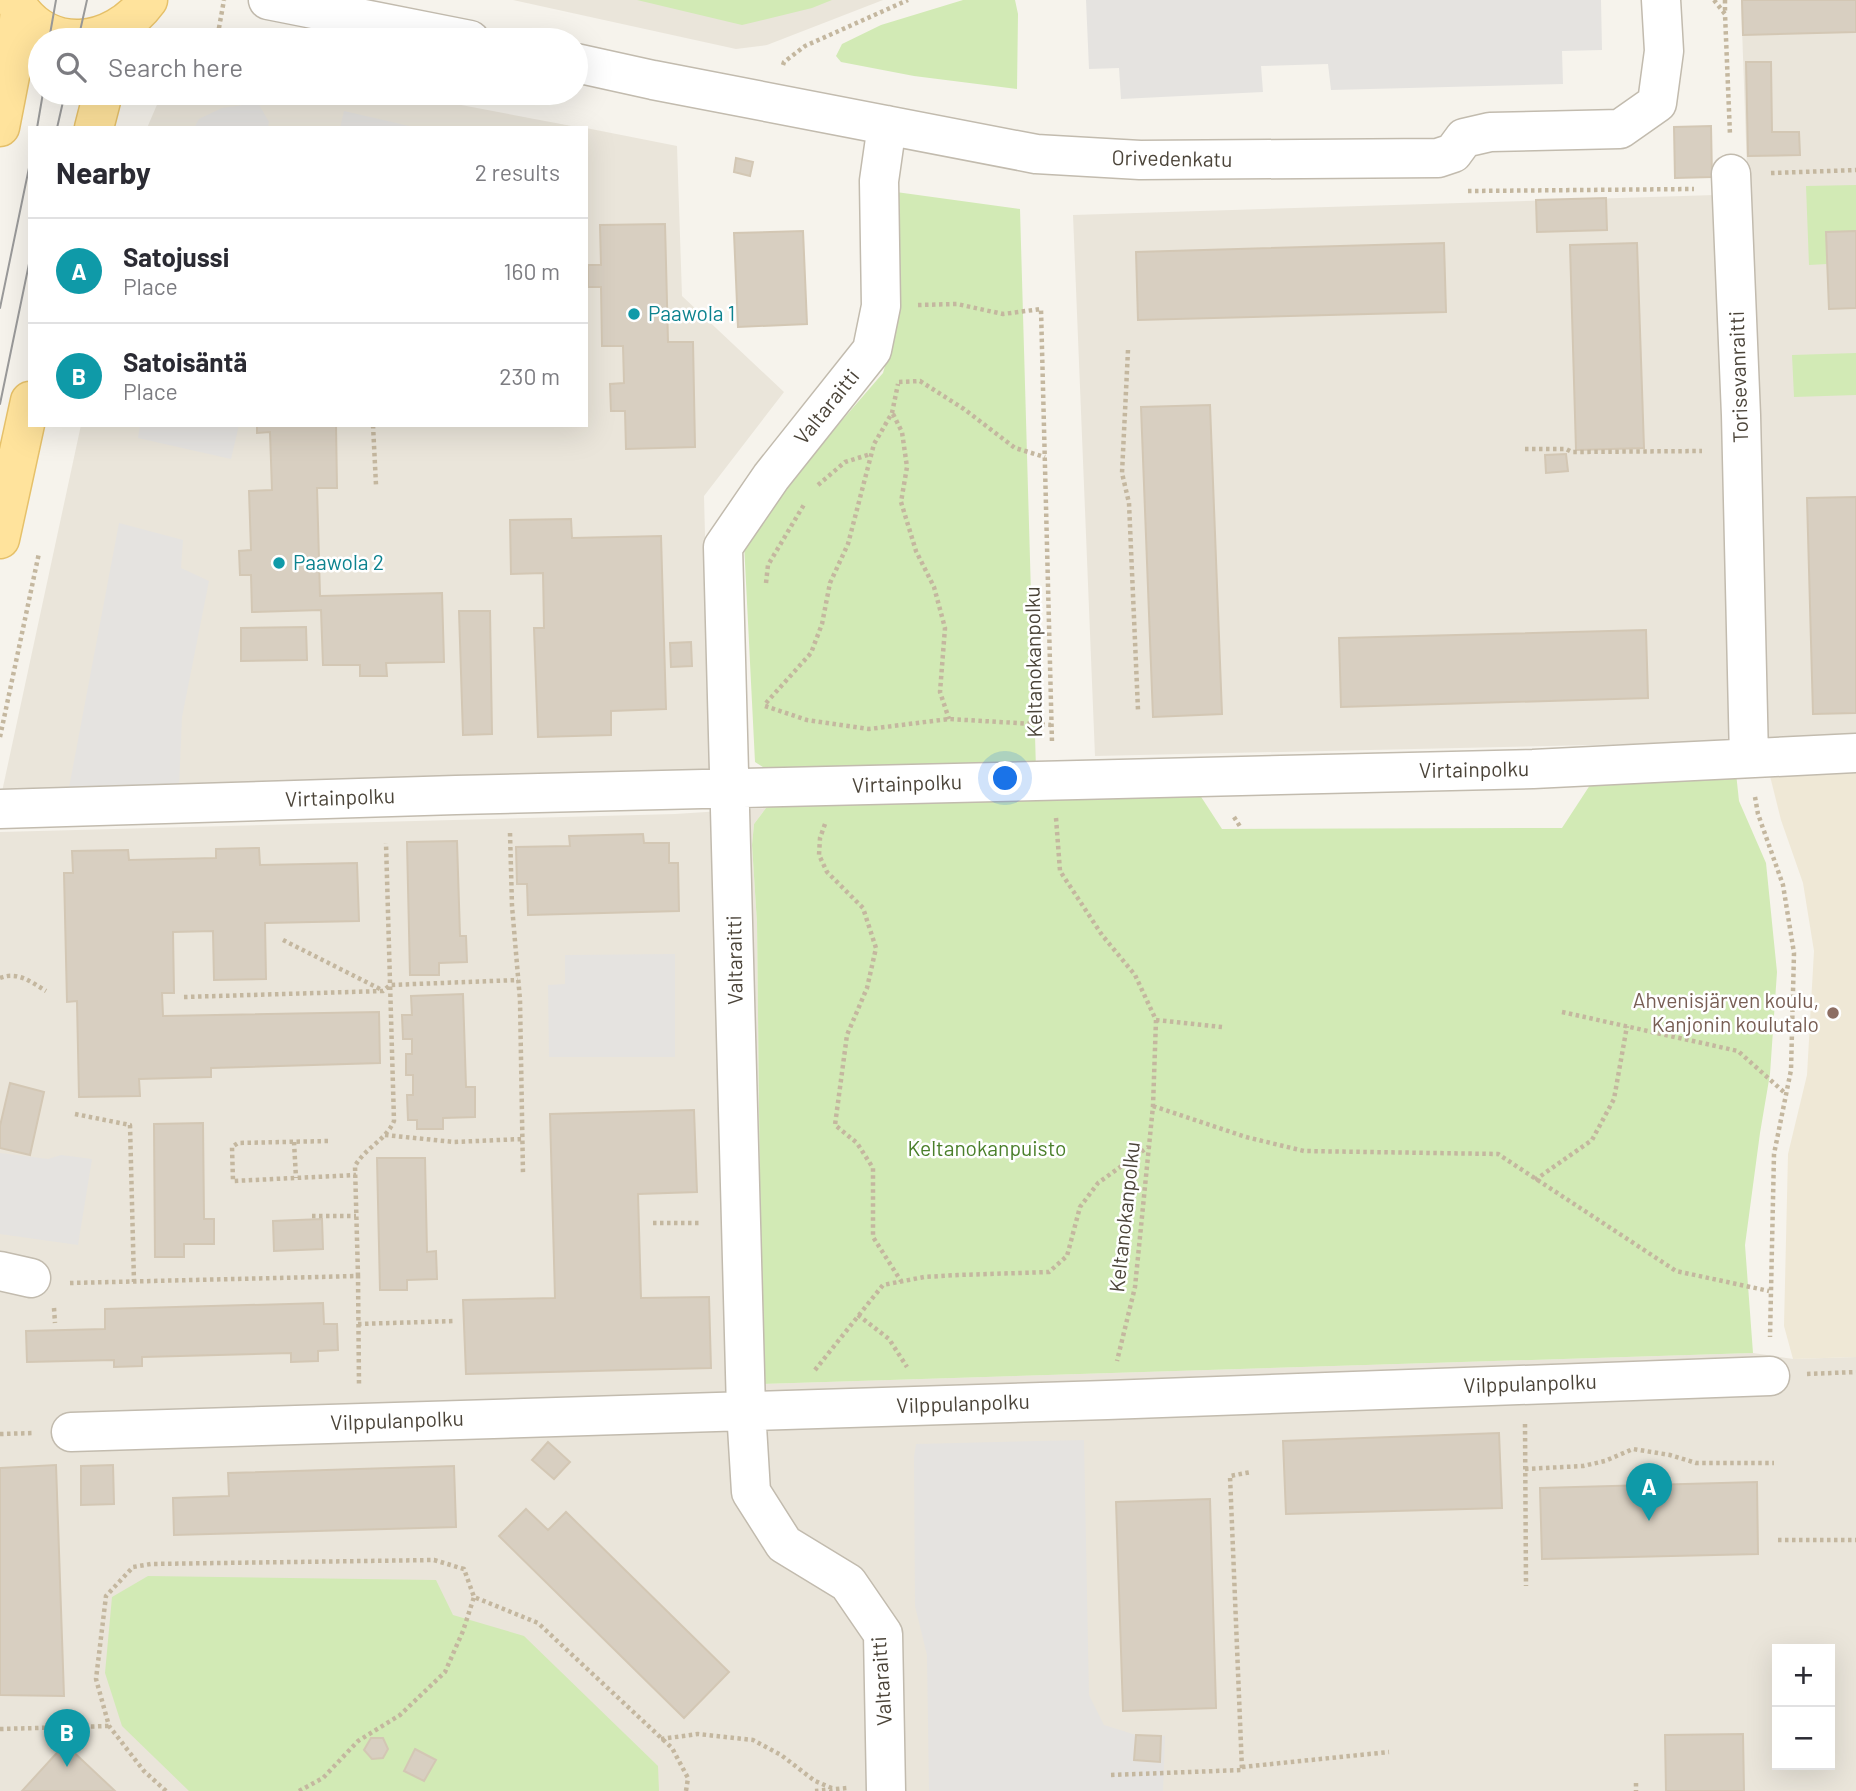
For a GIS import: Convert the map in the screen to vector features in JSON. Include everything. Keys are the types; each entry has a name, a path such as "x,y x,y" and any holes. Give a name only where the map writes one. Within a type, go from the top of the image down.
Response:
{"main road":[{"path":"125,28 148,0"},
{"path":"17,5 42,28"},
{"path":"0,127 17,40 17,5"},
{"path":"95,126 100,105"},
{"path":"0,539 28,410"}],"street":[{"path":"268,0 409,28"},
{"name":"Orivedenkatu","path":"588,65 1036,154 1140,160 1438,158 1453,153 1464,138 1490,132 1620,129 1657,103 1664,51 1661,0"},
{"name":"Valtaraitti","path":"886,1791 883,1634 848,1583 784,1544 751,1492 746,1410 723,547 771,477 872,350 881,306 879,181 887,125"},
{"name":"Torisevanraitti","path":"1731,174 1742,451 1749,758"},
{"name":"Virtainpolku","path":"0,809 508,793 1533,769 1856,753"},
{"name":"Vilppulanpolku","path":"71,1432 1770,1376"}],"path":[{"path":"219,28 224,0"},
{"path":"777,104 784,62 805,46 908,0"},
{"path":"1714,0 1725,14"},
{"path":"1725,0 1731,174"},
{"path":"1455,191 1712,189 1731,174 1856,170"},
{"name":"Keltanokanpolku","path":"881,306 957,304 1003,314 1041,309 1051,725 1060,871 1102,936 1135,975 1156,1020 1153,1106 1135,1287 1107,1399"},
{"path":"1128,350 1122,472 1129,503 1138,710"},
{"path":"763,706 811,653 822,625 830,583 848,544 874,444 892,413 898,382 920,381 964,409 1015,449 1045,457"},
{"path":"892,413 902,432 906,467 901,502 916,551 934,587 945,628 940,692 949,719"},
{"path":"373,427 376,485"},
{"path":"1525,449 1566,449 1572,452 1742,451"},
{"path":"813,490 845,462 871,454"},
{"path":"765,590 768,565 807,499"},
{"path":"0,737 41,546"},
{"path":"763,695 763,706"},
{"path":"763,706 807,720 869,729 949,719 1051,725"},
{"path":"1749,758 1758,814 1783,886 1794,953 1791,1070 1774,1154 1769,1291 1770,1376 1856,1372"},
{"path":"829,786 828,811 820,838 819,855 827,872 863,908 876,948 867,988 847,1035 835,1125 857,1143 873,1168 873,1237 901,1281"},
{"path":"508,793 518,980 523,1174"},
{"path":"360,1422 355,1166 360,1157 391,1129 394,1121 386,844"},
{"path":"283,940 383,990"},
{"path":"0,978 8,975 19,976 46,990"},
{"path":"184,997 383,990 390,985 518,980"},
{"path":"1562,1012 1738,1051 1786,1095"},
{"path":"1156,1020 1222,1027"},
{"path":"1535,1180 1592,1140 1614,1099 1627,1026"},
{"path":"1153,1106 1235,1133 1304,1151 1498,1154 1675,1271 1769,1291"},
{"path":"75,1114 130,1125 134,1282"},
{"path":"384,1135 454,1142 523,1139"},
{"path":"328,1141 238,1143 232,1147 233,1181 356,1175"},
{"path":"294,1142 296,1178"},
{"path":"792,1408 820,1361 883,1285 958,1275 1049,1272 1067,1256 1080,1208 1098,1183 1149,1147"},
{"path":"312,1216 356,1216"},
{"path":"653,1223 704,1223"},
{"path":"16,1275 53,1283 358,1276"},
{"path":"858,1315 889,1339 905,1362 917,1405"},
{"path":"358,1324 455,1321"},
{"path":"1525,1384 1526,1586"},
{"path":"1525,1469 1583,1466 1605,1461 1633,1449 1670,1455 1696,1463 1774,1463"},
{"path":"1242,1767 1230,1476 1251,1472"},
{"path":"1778,1540 1856,1540"},
{"path":"166,1791 144,1771 109,1726 96,1679 106,1596 133,1567 151,1564 434,1560 464,1569 474,1597 445,1672 400,1715 358,1741 323,1777 299,1791"},
{"path":"474,1597 538,1623 672,1748 688,1778 685,1791"},
{"path":"0,1729 109,1726"},
{"path":"661,1739 698,1734 753,1740 781,1755 815,1782 834,1789"},
{"path":"1111,1775 1242,1770 1242,1767 1389,1752"},
{"path":"1636,1783 1636,1791"}],"shaded area":[{"path":"513,0 883,0 767,45 736,49"},
{"path":"1086,0 1601,0 1602,50 1562,51 1563,84 1331,90 1328,64 1261,66 1263,92 1121,99 1119,68 1089,69"},
{"path":"1741,0 1856,0 1856,766 1768,768"},
{"path":"157,105 461,105 571,126 148,126"},
{"path":"259,105 269,122 268,126 195,126 199,119 222,108"},
{"path":"344,111 409,126 340,126"},
{"path":"588,128 677,146 682,296 784,392 704,496 711,772 0,801 81,427 588,427"},
{"path":"1715,195 1733,742 1095,756 1073,215"},
{"path":"140,427 239,427 231,459 138,438"},
{"path":"119,523 183,540 181,568 209,581 182,717 179,787 68,793"},
{"name":"Ahvenisjärven koulu, Kanjonin koulutalo","path":"1856,766 1856,1357 1793,1359 1784,1326 1788,1154 1807,1075 1814,951 1803,883 1781,820 1768,768"},
{"path":"766,808 754,824 752,845 757,923 762,1384 1753,1353 1793,1359 1856,1357 1856,1791 0,1791 0,832 675,814"},
{"path":"675,954 675,1057 549,1057 548,985 565,984 565,955"},
{"path":"0,1153 48,1159 61,1155 92,1159 78,1245 0,1234"},
{"path":"1084,1440 1089,1695 1104,1725 1136,1735 1165,1736 1163,1791 929,1791 927,1655 915,1606 916,1444"}],"green space":[{"path":"637,0 832,0 812,8 742,25"},
{"path":"963,0 1015,0 1018,14 1017,89 914,76 841,62 836,56 842,44 881,25"},
{"path":"1856,185 1856,231 1826,232 1827,264 1809,265 1806,186"},
{"path":"896,192 1020,209 1036,770 769,771 755,762 744,543 769,496 825,440 883,373 894,335"},
{"path":"1856,353 1856,395 1794,397 1792,355"},
{"name":"Keltanokanpuisto","path":"1736,773 1739,801 1766,863 1777,972 1770,1074 1745,1245 1753,1353 762,1384 757,923 752,845 754,824 766,808 790,800 1196,789 1222,829 1562,828 1592,782"},
{"path":"148,1576 436,1580 453,1615 524,1636 658,1766 659,1791 189,1791 122,1726 105,1673 112,1597"}],"building":[{"path":"1742,0 1856,0 1856,32 1743,35"},
{"path":"1746,62 1771,62 1772,132 1799,132 1800,155 1748,156"},
{"path":"1711,126 1712,177 1675,178 1674,127"},
{"path":"736,158 753,162 750,176 734,172"},
{"path":"1606,198 1607,230 1537,232 1536,200"},
{"name":"Paawola 1","path":"665,224 668,342 693,342 695,447 626,449 625,411 611,411 610,384 624,383 623,346 602,346 601,287 588,287 588,265 601,265 600,225"},
{"path":"803,231 807,324 738,327 734,233"},
{"path":"1856,231 1856,308 1829,309 1826,232"},
{"path":"1444,243 1446,312 1138,320 1136,252"},
{"path":"1637,243 1644,448 1576,450 1570,245"},
{"path":"1210,405 1222,714 1153,717 1141,407"},
{"name":"Paawola 2","path":"257,427 336,427 337,488 317,488 320,596 442,593 444,662 386,663 387,676 360,676 360,665 323,665 321,610 252,612 251,575 240,575 239,551 251,550 249,491 272,490 270,432 257,433"},
{"path":"1566,454 1568,471 1546,473 1545,455"},
{"path":"1856,497 1856,713 1813,714 1807,498"},
{"path":"571,519 572,538 661,536 666,709 611,711 611,735 538,737 534,628 544,628 543,573 511,574 510,520"},
{"path":"459,611 490,611 492,734 463,735"},
{"path":"306,627 307,660 241,661 241,628"},
{"path":"1646,630 1648,698 1341,707 1339,638"},
{"path":"691,642 692,666 671,667 670,643"},
{"path":"643,834 644,843 669,843 669,863 678,863 679,911 528,915 527,884 517,884 516,847 570,846 569,836"},
{"path":"457,841 460,936 466,936 467,962 439,963 439,975 410,975 407,842"},
{"path":"259,848 260,865 357,863 359,921 265,923 266,979 214,980 213,931 173,932 174,993 162,993 163,1016 379,1012 380,1063 211,1068 211,1077 139,1079 140,1096 79,1097 77,1001 67,1002 64,873 73,873 72,851 128,850 129,860 216,858 216,849"},
{"path":"463,994 466,1087 475,1087 475,1117 443,1118 443,1129 417,1129 417,1120 408,1120 407,1095 413,1095 413,1075 406,1075 406,1054 412,1054 412,1039 403,1039 402,1015 412,1015 411,996"},
{"path":"10,1083 44,1092 30,1155 0,1148 0,1126"},
{"path":"694,1110 697,1192 638,1194 641,1298 709,1297 711,1368 466,1374 463,1300 555,1298 550,1114"},
{"path":"203,1123 204,1219 214,1219 214,1244 184,1244 184,1257 155,1257 154,1124"},
{"path":"377,1158 425,1158 427,1252 436,1251 437,1279 407,1280 407,1290 380,1290"},
{"path":"322,1219 323,1249 274,1251 273,1221"},
{"path":"323,1303 324,1324 337,1324 338,1350 318,1351 318,1361 291,1362 291,1353 142,1357 142,1366 114,1367 114,1360 27,1362 26,1331 105,1329 105,1309"},
{"path":"1499,1433 1502,1508 1286,1514 1283,1441"},
{"path":"548,1442 570,1462 554,1479 532,1460"},
{"path":"56,1465 64,1696 0,1695 0,1468"},
{"path":"113,1465 114,1504 81,1505 81,1466"},
{"path":"454,1466 456,1527 174,1535 173,1498 229,1496 228,1473"},
{"path":"1757,1482 1758,1554 1542,1559 1540,1488"},
{"path":"1210,1499 1216,1708 1123,1711 1116,1502"},
{"path":"526,1509 548,1530 566,1512 729,1672 684,1718 499,1536"},
{"path":"1743,1734 1744,1791 1666,1791 1665,1735"},
{"path":"1136,1735 1161,1736 1160,1762 1134,1760"},
{"path":"371,1738 383,1738 388,1749 383,1758 372,1759 364,1750"},
{"path":"65,1744 115,1791 22,1791"},
{"path":"415,1749 436,1760 424,1781 404,1771"}],"tram line":[{"path":"51,28 56,0"},
{"path":"81,28 87,0"},
{"path":"37,126 41,105"},
{"path":"57,126 62,105"},
{"path":"0,308 28,173"},
{"path":"0,404 28,269"}],"place":[{"name":"Paawola 1","path":"634,314"},
{"name":"Paawola 2","path":"279,563"},
{"name":"Ahvenisjärven koulu, Kanjonin koulutalo","path":"1833,1013"},
{"name":"Satojussi","path":"1649,1521"},
{"name":"Satoisäntä","path":"67,1767"}]}
